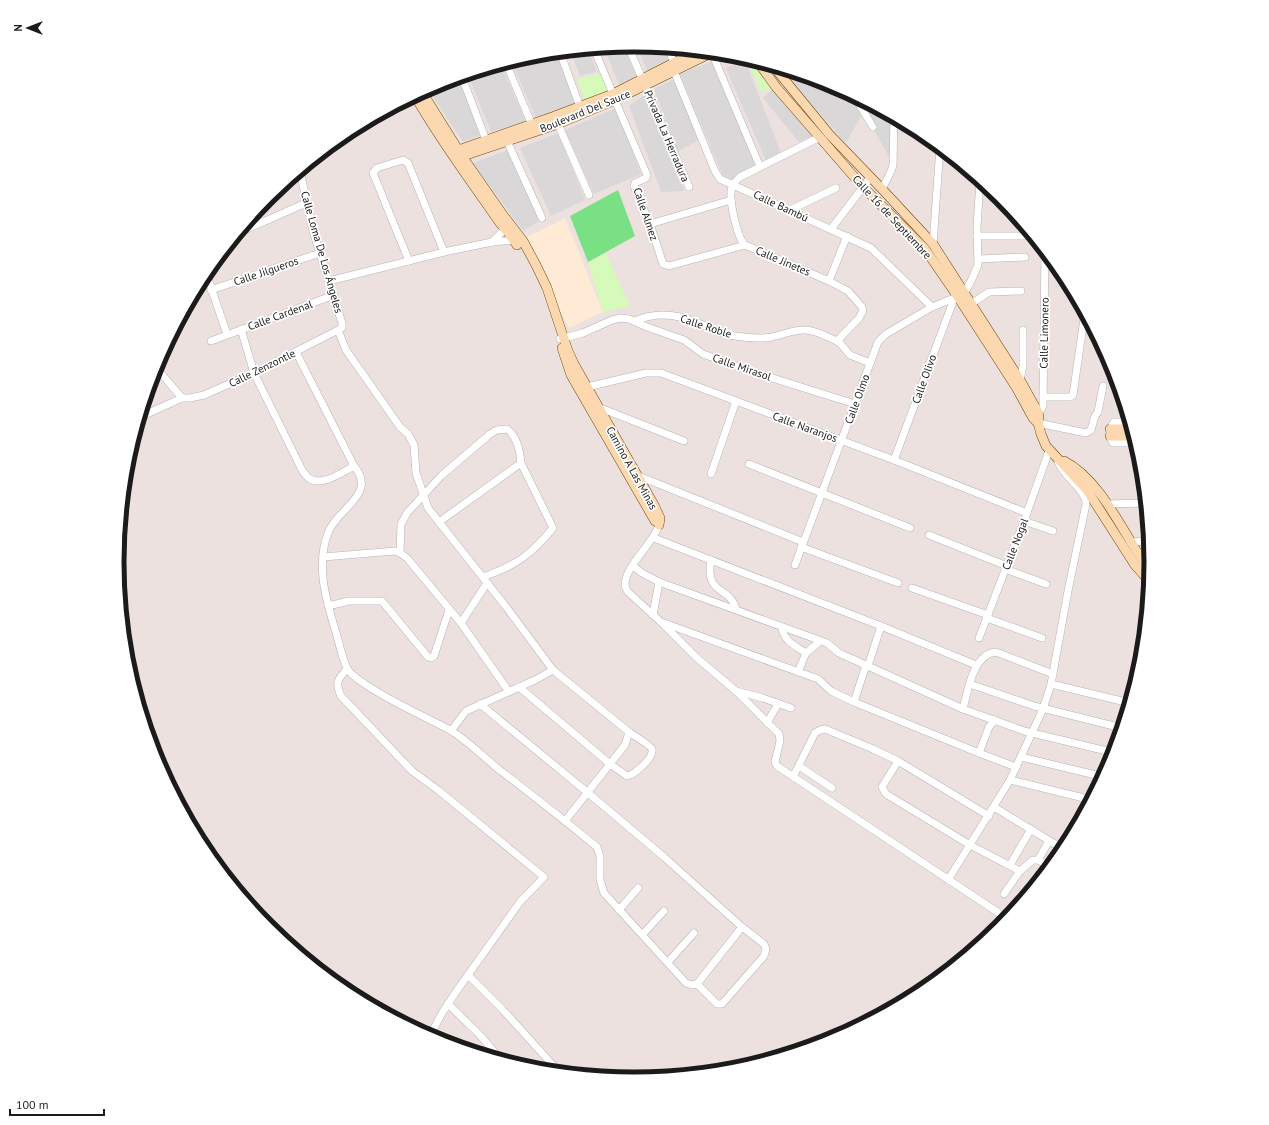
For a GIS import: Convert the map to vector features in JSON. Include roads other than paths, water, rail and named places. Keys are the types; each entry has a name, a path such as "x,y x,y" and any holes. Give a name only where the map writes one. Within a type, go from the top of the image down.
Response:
{"main road":[{"name":"Boulevard Del Sauce","path":"674,67 691,55"},
{"name":"Boulevard Del Sauce","path":"457,154 507,141 558,124 674,67 702,56"},
{"name":"Calle 16 de Septiembre","path":"762,68 776,87 863,186 925,250 959,296 1016,387 1033,418 1039,419"},
{"name":"Calle 16 de Septiembre","path":"779,73 829,134 932,244 959,296 971,304 1020,380 1039,419 1043,441 1049,451 1057,458"},
{"path":"425,97 457,154"},
{"name":"Boulevard Del Sauce","path":"457,154 486,140 580,107 614,97"},
{"path":"418,101 429,120 457,154"},
{"name":"Camino A Las Minas","path":"457,154 517,240 538,283 562,339 567,364 598,407 636,475 650,506"},
{"name":"Camino A Las Minas","path":"584,389 625,470 660,518 659,525"},
{"path":"1110,432 1128,430"},
{"path":"1110,432 1129,435"},
{"path":"1057,458 1074,466 1088,479 1107,504 1145,568"},
{"path":"1057,458 1087,490 1135,565 1145,573"}],"street":[{"name":"Privada La Herradura","path":"631,52 689,187"},
{"name":"Calle Almez","path":"596,53 647,176 634,185 650,224 663,264 667,266"},
{"name":"Calle Bambú","path":"670,53 715,172 720,179 871,248 932,307"},
{"path":"562,57 580,107"},
{"path":"713,58 758,162"},
{"path":"508,68 532,125"},
{"path":"464,81 486,140"},
{"path":"859,105 872,127"},
{"path":"882,189 893,166 894,122"},
{"path":"558,124 589,195"},
{"path":"745,245 740,238 731,200 733,184 740,178 820,137"},
{"path":"507,141 542,218"},
{"path":"932,244 939,153"},
{"path":"410,261 373,173 377,168 402,160 408,163 444,252"},
{"name":"Calle Loma De Los Ángeles","path":"301,176 306,203 342,326 342,328 338,330"},
{"path":"832,229 870,178"},
{"name":"Calle Olivo","path":"894,460 959,296 976,271 978,259 977,236 980,187"},
{"path":"790,210 836,188"},
{"path":"650,224 731,200"},
{"path":"249,228 306,203"},
{"path":"492,242 507,227"},
{"path":"829,281 847,236"},
{"path":"977,236 1026,236"},
{"path":"329,281 444,252 492,242 517,240"},
{"name":"Calle Jinetes","path":"667,266 745,245 829,281 848,291 862,307 863,311 859,318 837,341"},
{"name":"Calle Jilgueros","path":"211,290 320,253"},
{"path":"978,259 1025,258"},
{"name":"Calle Limonero","path":"1039,419 1043,406 1046,260"},
{"path":"208,281 227,334"},
{"path":"971,304 989,292 1021,291"},
{"name":"Calle Cardenal","path":"211,340 334,295"},
{"name":"Calle Olmo","path":"795,565 878,342 882,336 932,307 959,296"},
{"name":"Calle Roble","path":"562,339 584,333 621,318 635,321 650,316 672,316 688,319 712,330 735,336 765,338 798,330 811,330 837,341 850,355 870,364"},
{"name":"Calle Mirasol","path":"635,321 646,327 684,340 703,354 747,370 855,404"},
{"path":"1043,397 1070,397 1073,395 1084,321"},
{"path":"241,329 254,373 302,470 308,479 328,479 354,466"},
{"path":"338,330 346,350 400,427 411,438 415,449 416,473 428,508 553,670 652,749 649,758 629,776 625,776 519,687"},
{"name":"Calle Zenzontle","path":"146,414 182,398 204,395 254,373 338,330"},
{"path":"1020,380 1023,366 1023,330"},
{"path":"296,352 354,466 362,476 363,481 361,490 352,503 330,527 323,557 322,570 328,606 347,669 356,678 403,706 451,731 598,849 600,856 600,880 602,889 606,896 689,984 697,984 742,927"},
{"path":"161,372 182,398"},
{"name":"Calle Naranjos","path":"584,389 646,373 656,372 842,440 1027,513"},
{"path":"1039,419 1086,433 1091,430 1095,416 1098,412 1103,386"},
{"path":"711,474 736,401"},
{"path":"598,407 684,441"},
{"path":"1126,422 1114,422 1110,432 1113,442 1131,443"},
{"path":"400,553 402,521 407,513 441,476 490,434 497,430 507,429 513,435 518,447 521,462 553,528 538,546 515,564 485,580 461,623"},
{"name":"Calle Nogal","path":"979,638 1049,451"},
{"path":"948,880 1010,780 1043,709 1051,684 1086,504 1084,494 1062,470 1057,458"},
{"path":"439,522 521,462"},
{"path":"749,464 910,528"},
{"path":"625,470 802,545 898,582"},
{"path":"1107,504 1142,503"},
{"path":"1024,521 1053,532"},
{"path":"659,525 654,538 626,578 624,586 628,592 697,658 736,691 779,734 780,738 775,762 777,766 1002,915"},
{"path":"929,535 1046,584"},
{"path":"654,538 881,626 976,665"},
{"path":"1130,542 1144,541"},
{"path":"323,557 395,551 407,558 461,623 509,692"},
{"path":"711,560 709,574 714,585 732,600 736,609"},
{"path":"633,566 642,573 659,582 736,609 782,628 830,645 839,653 963,708 1032,734 1109,752"},
{"path":"653,615 659,582"},
{"path":"912,588 1042,638"},
{"path":"328,606 348,601 382,601 428,657 431,658 434,656 437,649 449,610"},
{"path":"662,623 818,679 831,691 854,702 979,754 1016,767"},
{"path":"854,702 881,626"},
{"path":"782,628 785,637 790,643 806,653"},
{"path":"798,672 806,653 819,642"},
{"path":"963,708 976,665 986,654 996,652 1053,674"},
{"path":"347,669 336,686 341,696 412,771 438,790 544,877 520,902 448,1004 433,1031"},
{"path":"451,731 466,711 535,680 553,670"},
{"path":"970,684 1043,709 1118,727"},
{"path":"1051,684 1126,702"},
{"path":"736,691 791,708"},
{"path":"480,704 664,857 742,927 764,944 766,949 764,956 720,1005 715,1003 697,984"},
{"path":"767,723 778,704"},
{"path":"979,754 989,727 995,720"},
{"path":"793,777 815,734 822,729 825,729 898,761 989,816"},
{"path":"565,821 625,745 629,732"},
{"path":"1021,757 1098,776"},
{"path":"898,761 882,787 886,794 970,845 1020,871"},
{"path":"799,766 832,788"},
{"path":"1010,780 1087,799"},
{"path":"994,807 1058,847"},
{"path":"1010,865 1030,829"},
{"path":"1038,860 1049,841"},
{"path":"1004,894 1020,871 1030,862 1033,860 1038,860 1046,865"},
{"path":"619,910 638,888"},
{"path":"643,934 664,911"},
{"path":"668,962 694,933"},
{"path":"468,975 503,1010 554,1066"},
{"path":"448,1004 479,1034 496,1054"}]}
